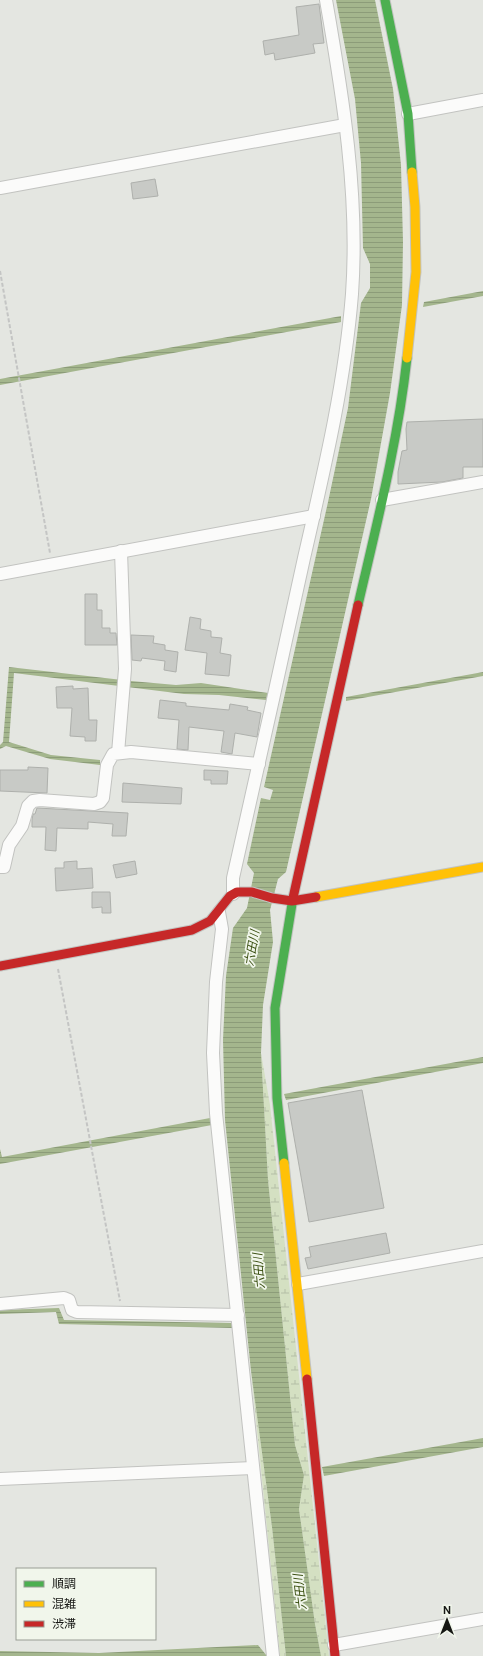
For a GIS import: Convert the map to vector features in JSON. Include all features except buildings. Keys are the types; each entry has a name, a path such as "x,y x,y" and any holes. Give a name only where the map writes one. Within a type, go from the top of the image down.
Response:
{"street":[{"path":"238,893 233,878 331,434 342,372 352,294 352,204 350,157 326,0"},
{"path":"385,0 408,114 415,207 416,272 404,387 382,500 292,901 275,1008 277,1098 298,1284 334,1650 483,1619"},
{"path":"408,114 483,100"},
{"path":"0,188 345,125"},
{"path":"382,500 483,482"},
{"path":"0,574 314,516"},
{"path":"118,753 124,683 121,551"},
{"path":"0,867 4,867 9,845 22,826 28,806 33,801 40,800 94,804 100,802 103,798 107,765 112,754 131,752 259,764"},
{"path":"238,893 292,901 483,866"},
{"path":"0,966 172,935 194,929 208,922 238,893"},
{"path":"219,912 222,929 216,982 213,1053 216,1113 273,1656"},
{"path":"298,1284 483,1250"},
{"path":"0,1304 64,1298 69,1300 72,1310 77,1312 238,1315"},
{"path":"0,1480 253,1468"}],"path":[{"path":"0,271 52,564"},
{"path":"56,956 122,1312"}],"green space":[{"path":"261,1053 270,1105 329,1656 321,1656 299,1509 304,1475 295,1445 268,1180"},
{"path":"251,1371 272,1527 286,1656 280,1656"}],"water":[{"name":"六田川","path":"336,0 375,0 393,89 401,165 403,242 402,305 390,393 371,499 286,872 278,879 270,910 273,942 263,1005 261,1053 268,1180 295,1445 304,1475 299,1509 321,1656 286,1656 272,1527 251,1371 225,1120 223,1040 226,976 233,928 247,908 254,873 247,864 261,798 270,800 273,790 264,787 348,408 361,303 370,288 370,264 363,248 361,163 355,99"},
{"path":"483,291 483,296 423,307 424,302"},
{"path":"341,316 341,322 0,385 0,379"},
{"path":"9,667 176,685 201,683 268,693 266,700 219,695 184,694 14,673 9,742 51,755 100,760 100,765 50,759 6,746 0,749 0,745 3,742"},
{"path":"483,672 483,676 346,701 346,697"},
{"path":"483,1057 483,1063 286,1100 284,1094"},
{"path":"210,1118 212,1125 0,1164 0,1149 2,1157"},
{"path":"59,1308 64,1320 232,1323 232,1328 59,1324 56,1312 0,1314 0,1310"},
{"path":"483,1438 483,1447 324,1476 322,1467"},
{"path":"258,1645 267,1656 0,1656 0,1651 99,1653"}],"traffic: fast":[{"path":"385,0 408,114 412,172"},
{"path":"358,605 393,451 407,358"},
{"path":"284,1163 277,1098 275,1008 293,898"}],"traffic: slow":[{"path":"407,358 416,272 415,207 412,172"},
{"path":"316,897 483,867"},
{"path":"284,1163 307,1379"}],"traffic: jam":[{"path":"293,898 358,605"},
{"path":"0,966 192,930 210,921 230,896 237,892 252,892 272,898 292,901 316,897"},
{"path":"307,1379 335,1656"}]}
